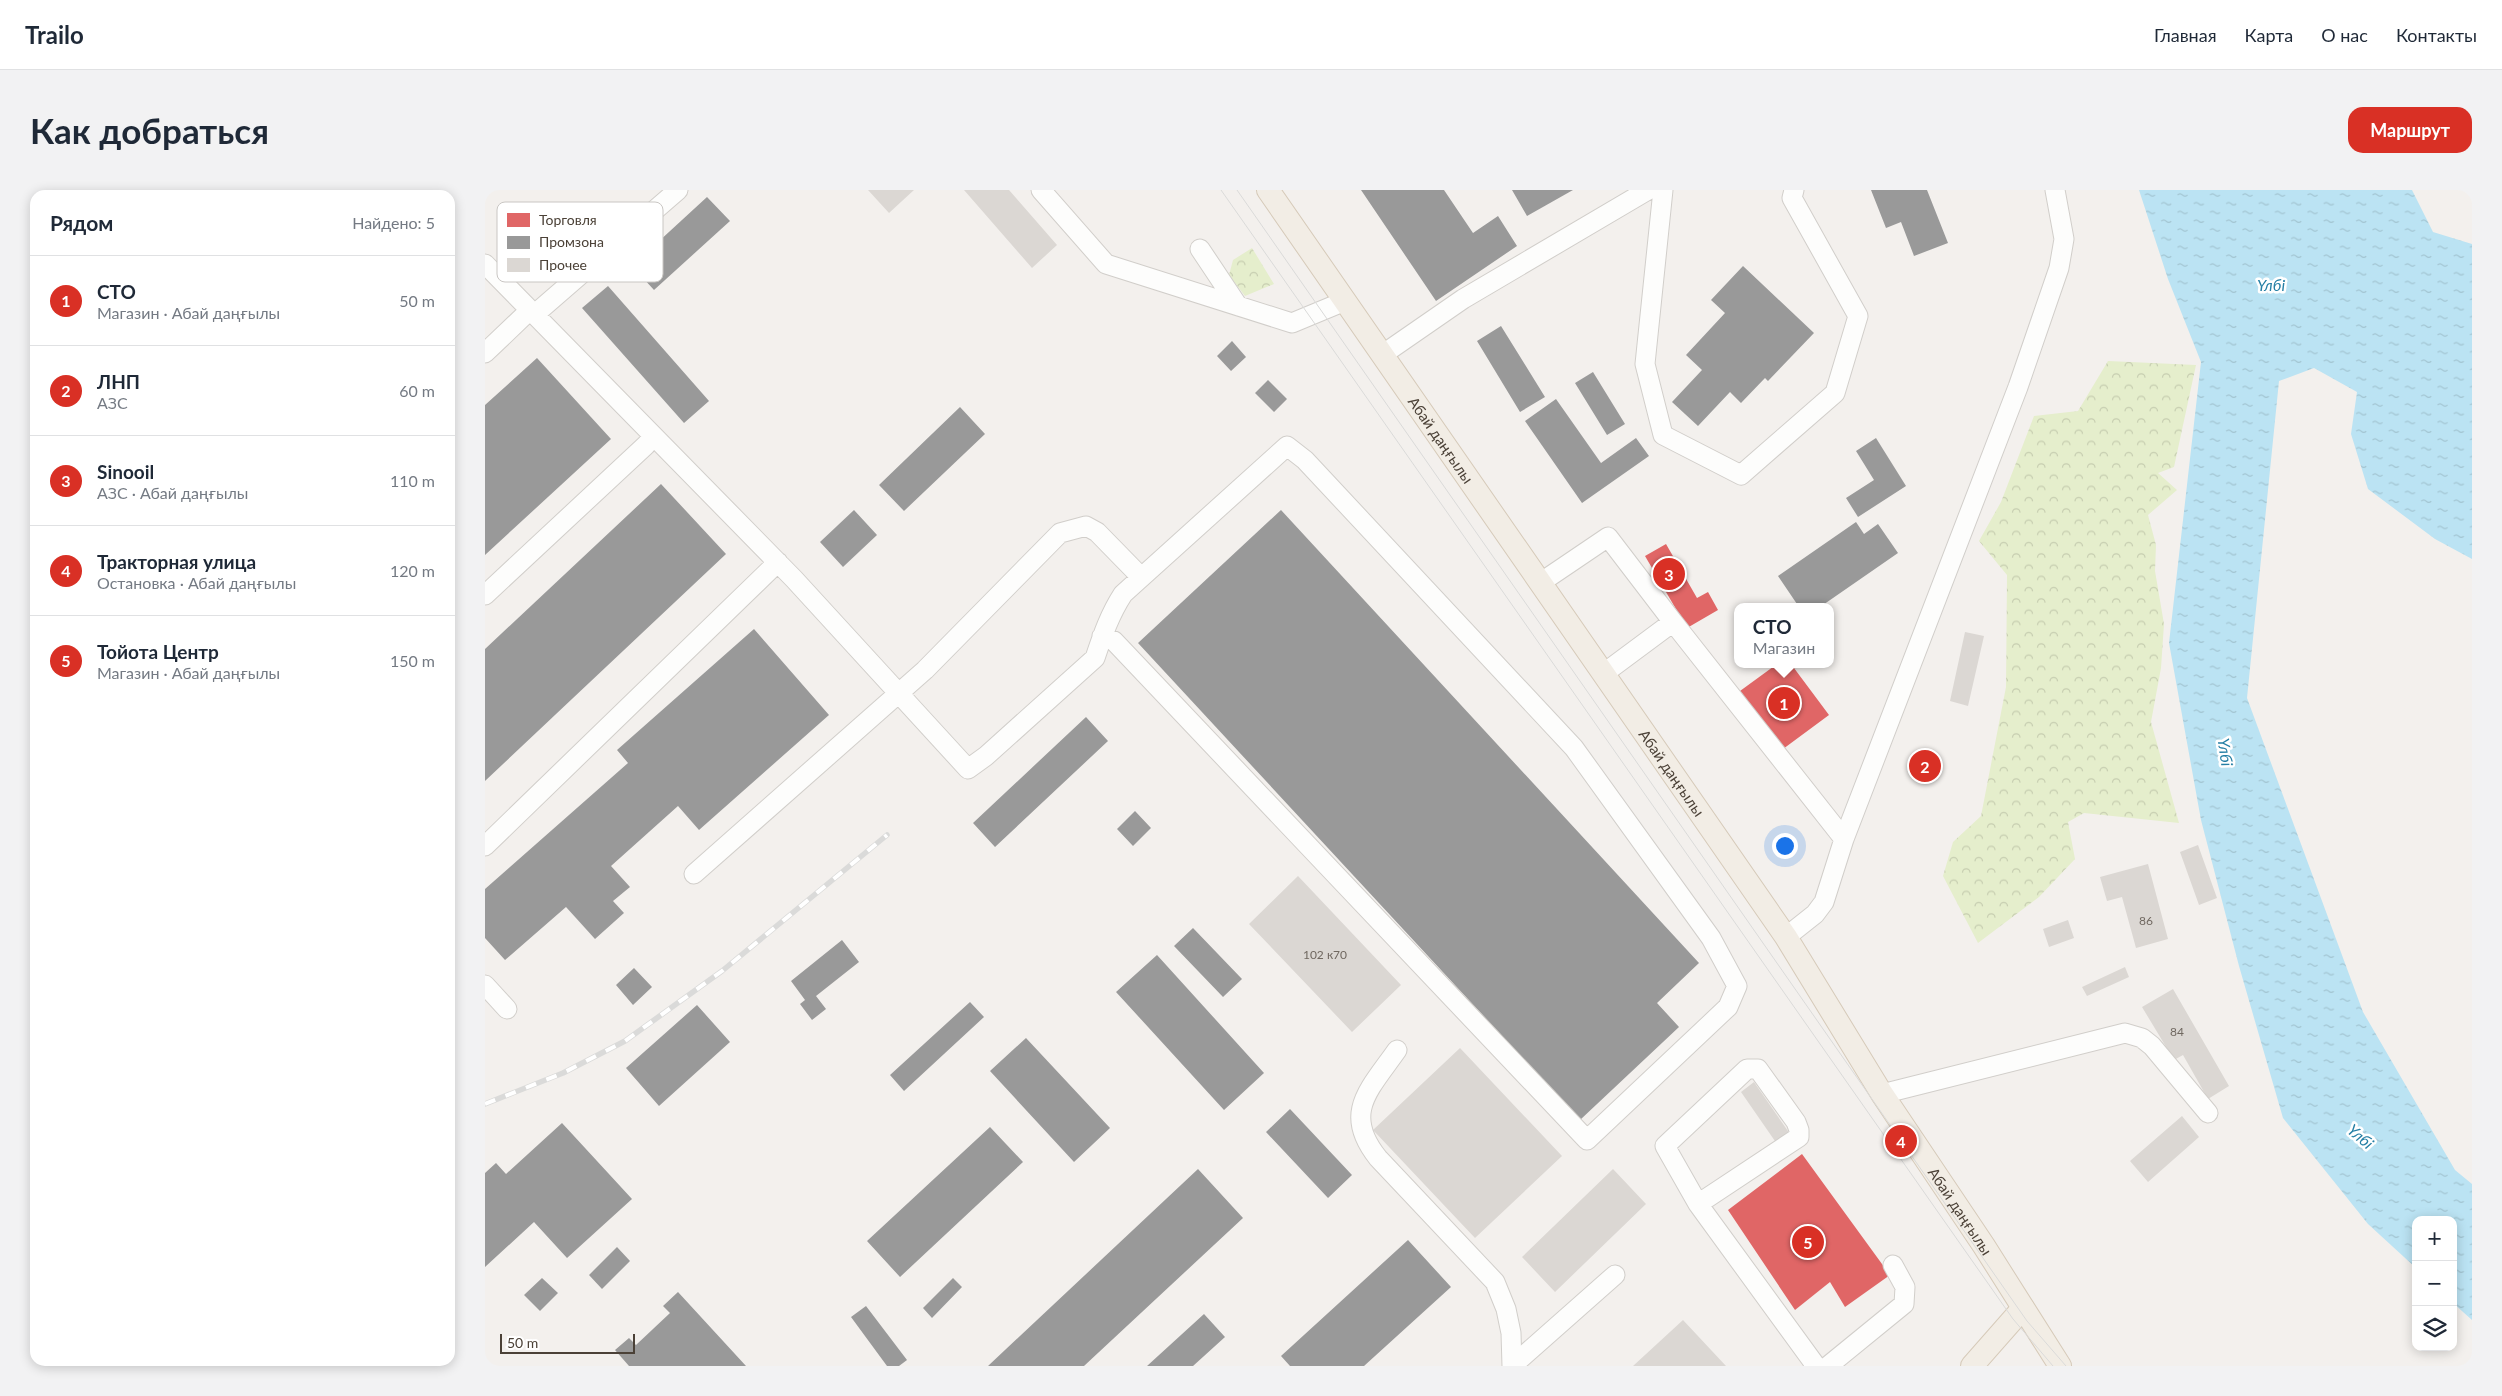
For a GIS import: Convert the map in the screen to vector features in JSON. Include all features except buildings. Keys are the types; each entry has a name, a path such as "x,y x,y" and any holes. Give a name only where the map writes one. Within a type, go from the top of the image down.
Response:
{"main road":[{"name":"Абай даңғылы","path":"1268,190 1786,937 1882,1094 2060,1366"},
{"path":"1972,1366 2023,1308"}],"street":[{"path":"663,203 678,190"},
{"path":"1041,190 1106,264 1292,323 1345,300"},
{"path":"1382,355 1463,299 1648,190"},
{"path":"1663,190 1645,364 1663,434 1741,475 1835,393 1858,316 1792,198 1794,190"},
{"path":"1786,937 1815,914 1824,902 1844,839 2012,405 2059,268 2064,239 2055,190"},
{"path":"1200,249 1238,306"},
{"path":"485,264 497,276"},
{"path":"503,282 778,562 968,769 986,756 1095,658 1102,636 1109,616 1123,594 1287,446 1305,460 1574,748 1711,938 1737,986 1728,1006 1587,1140 1114,641 1102,636"},
{"path":"485,353 568,282"},
{"path":"485,595 647,445 653,436"},
{"path":"694,874 899,693 1060,533 1086,526 1097,532 1141,578"},
{"path":"1540,583 1608,537 1844,839"},
{"path":"485,846 778,562"},
{"path":"1603,674 1673,622"},
{"path":"485,985 507,1009"},
{"path":"1882,1094 2125,1034 2142,1038 2152,1046 2207,1114"},
{"path":"1397,1050 1362,1099 1359,1115 1361,1131 1367,1145 1378,1158 1495,1282 1508,1317 1511,1334 1512,1366"},
{"path":"1698,1204 1799,1137 1796,1122 1758,1069 1747,1069 1665,1146 1698,1204 1816,1366"},
{"path":"1828,1366 1904,1304 1905,1287 1893,1265"},
{"path":"1512,1366 1615,1275"}],"green space":[{"path":"1252,248 1274,284 1245,296 1229,275 1233,260"},
{"path":"2108,361 2196,365 2174,467 2158,473 2177,490 2148,515 2156,545 2155,571 2164,624 2161,668 2151,722 2179,823 2084,813 2068,822 2075,859 2039,897 1978,943 1943,876 1953,842 1981,816 2006,687 2007,575 1979,541 2001,502 2034,416 2078,411"}],"water":[{"name":"Үлбі","path":"2139,190 2412,190 2433,232 2472,244 2472,559 2435,539 2368,489 2351,434 2357,392 2314,368 2279,381 2247,698 2363,1012 2455,1170 2472,1184 2472,1320 2457,1307 2457,1216 2412,1216 2412,1264 2368,1224 2283,1118 2239,966 2201,820 2169,643 2201,362 2168,279"}],"tram line":[{"path":"1221,190 2013,1319 2053,1366"},
{"path":"1237,190 2027,1321 2066,1366"}],"railway":[{"path":"485,1104 563,1073 625,1041 722,971 887,835"}],"place":[{"name":"Sinooil","path":"1669,574"},
{"name":"СТО","path":"1784,703"},
{"name":"ЛНП","path":"1925,766"},
{"name":"Тракторная улица","path":"1901,1141"},
{"name":"Тойота Центр","path":"1808,1242"}]}
